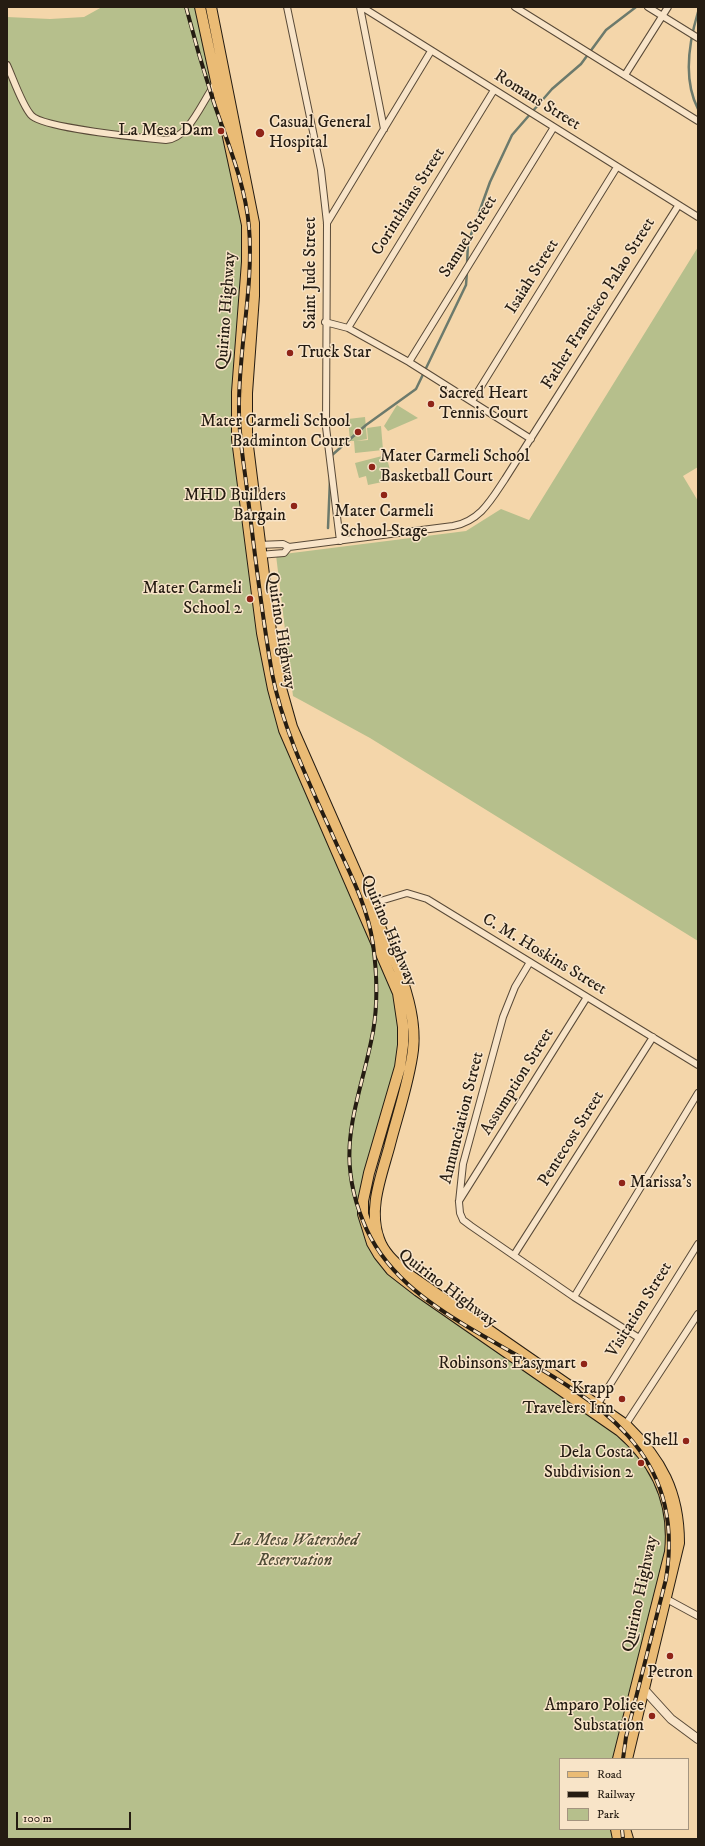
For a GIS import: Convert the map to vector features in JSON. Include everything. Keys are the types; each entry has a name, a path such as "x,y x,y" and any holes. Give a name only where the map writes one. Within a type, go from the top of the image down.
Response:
{"main road":[{"name":"Quirino Highway","path":"200,7 221,82"},
{"name":"Quirino Highway","path":"211,7 221,82 246,225 247,262 237,392 237,439 255,550 262,633 276,705 284,730 365,906 398,993 403,1026 403,1044 400,1068 369,1173 363,1201 363,1214 372,1243 391,1270 404,1281 623,1428 651,1465 666,1500 671,1522 670,1552 663,1597 640,1685 618,1758"},
{"name":"Quirino Highway","path":"627,1758 640,1685"}],"street":[{"name":"Saint Jude Street","path":"287,7 321,170 327,223 325,322 326,427 340,541"},
{"path":"361,7 384,129"},
{"name":"Romans Street","path":"361,7 678,206 698,217"},
{"path":"514,7 698,121"},
{"path":"648,7 698,38"},
{"path":"625,75 668,7"},
{"path":"327,223 431,50"},
{"path":"7,65 30,115 39,121 103,133 166,140 172,140 184,133 221,82"},
{"name":"Corinthians Street","path":"348,328 494,90"},
{"name":"Samuel Street","path":"409,362 554,127"},
{"name":"Isaiah Street","path":"472,401 617,167"},
{"name":"Father Francisco Palao Street","path":"255,550 283,544 289,547 453,526 470,521 485,509 678,206"},
{"path":"325,322 348,328 409,362 531,439"},
{"name":"Father Francisco Palao Street","path":"255,550 284,552 289,547"},
{"name":"C. M. Hoskins Street","path":"365,906 407,893 421,897 698,1065"},
{"name":"Annunciation Street","path":"530,962 515,987 503,1017 463,1164 459,1202 460,1212 463,1220 574,1297 639,1338"},
{"name":"Assumption Street","path":"459,1202 588,997"},
{"name":"Pentecost Street","path":"514,1255 653,1037"},
{"path":"574,1297 698,1093"},
{"name":"Visitation Street","path":"595,1408 698,1244"},
{"path":"623,1428 698,1314"},
{"path":"663,1597 698,1616"},
{"path":"640,1685 671,1719 698,1739"}],"green space":[{"name":"La Mesa Watershed Reservation","path":"102,7 195,7 212,89 244,212 237,415 271,681 391,974 403,1045 369,1188 366,1213 382,1253 637,1441 675,1522 623,1758 559,1758 559,1830 621,1830 624,1839 7,1839 7,17 50,19 84,17"},
{"path":"698,247 698,467 683,476 698,501 698,941 370,738 293,696 276,555 466,531 501,509 529,520"},
{"path":"397,405 418,418 388,431 384,426"},
{"path":"365,417 367,439 356,441 368,440 367,428 381,426 383,450 355,453 354,441 350,441 348,419"},
{"name":"Mater Carmeli School Basketball Court","path":"386,455 390,470 382,472 384,472 387,481 368,485 366,476 359,478 355,463"}],"waterway":[{"path":"467,265 468,243 490,182 512,135 552,89 581,64 606,30 636,7"},
{"path":"698,12 692,36 689,61 690,86 698,109"},
{"path":"331,456 366,425 416,389 466,285 467,272"},
{"path":"328,528 330,479"}],"railway":[{"path":"186,7 209,88 240,178 247,210 250,250 248,296 239,388 239,422 259,586 272,673 283,717 291,739 359,893 371,931 373,944 376,1010 368,1057 352,1125 350,1171 354,1195 363,1221 372,1239 382,1256 394,1271 439,1309 549,1374 585,1398 616,1424 642,1454 660,1489 668,1530 666,1579 626,1737 623,1758"},
{"path":"622,1830 623,1839"}],"place":[{"name":"La Mesa Dam","path":"221,131"},
{"name":"Casual General Hospital","path":"260,133"},
{"name":"Truck Star","path":"290,353"},
{"name":"Sacred Heart Tennis Court","path":"431,404"},
{"name":"Mater Carmeli School Badminton Court","path":"358,432"},
{"name":"Mater Carmeli School Basketball Court","path":"372,467"},
{"name":"Mater Carmeli School Stage","path":"384,495"},
{"name":"MHD Builders Bargain","path":"294,506"},
{"name":"Mater Carmeli School 2","path":"250,599"},
{"name":"Marissa's","path":"622,1183"},
{"name":"Robinsons Easymart","path":"584,1364"},
{"name":"Krapp Travelers Inn","path":"622,1399"},
{"name":"Shell","path":"686,1441"},
{"name":"Dela Costa Subdivision 2","path":"641,1463"},
{"name":"Petron","path":"670,1656"},
{"name":"Amparo Police Substation","path":"652,1716"}]}
